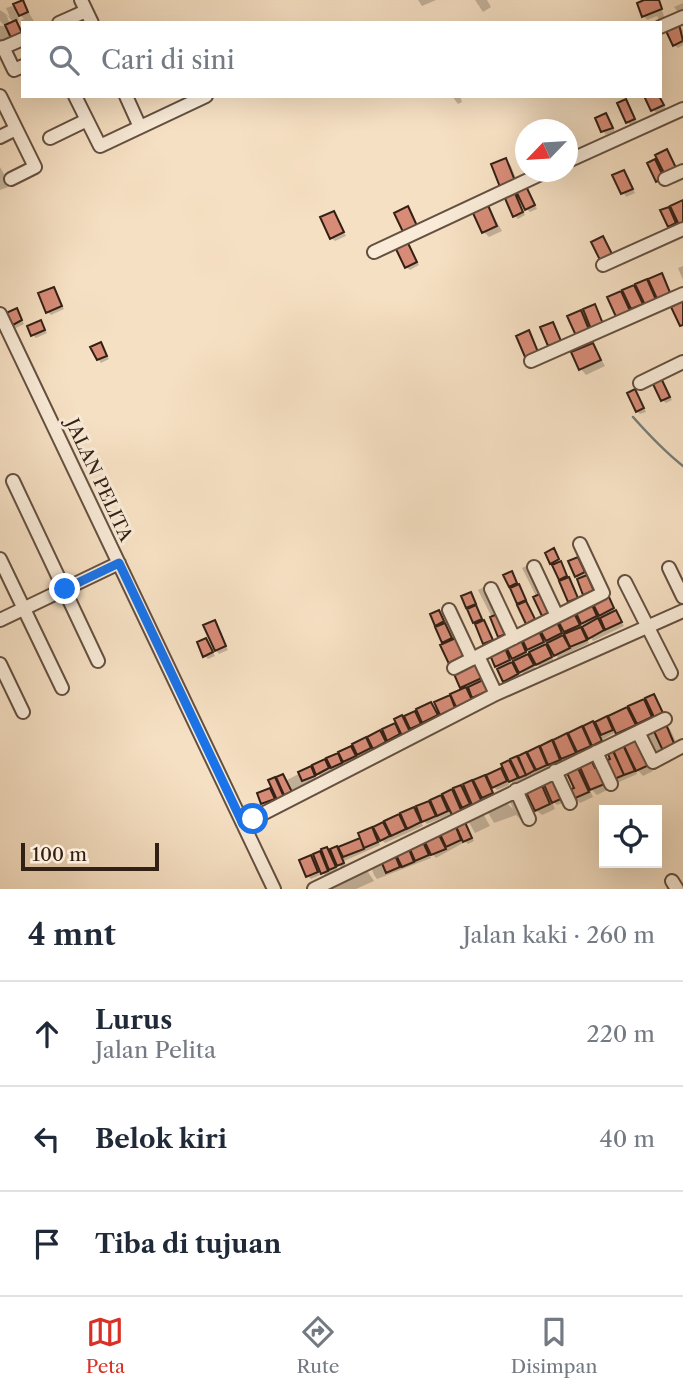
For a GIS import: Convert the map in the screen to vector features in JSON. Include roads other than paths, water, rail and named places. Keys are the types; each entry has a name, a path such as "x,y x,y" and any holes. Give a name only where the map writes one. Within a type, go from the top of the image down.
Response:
{"street":[{"path":"64,21 87,11"},
{"path":"662,26 683,17"},
{"path":"21,40 2,48 14,70 21,67"},
{"path":"0,96 35,167 11,179"},
{"path":"76,98 100,146 201,98"},
{"path":"127,98 140,127"},
{"path":"578,156 683,109"},
{"path":"50,138 87,120"},
{"path":"0,137 16,129"},
{"path":"665,179 683,171"},
{"path":"374,252 524,182"},
{"path":"603,265 683,229"},
{"path":"531,362 683,295"},
{"name":"JALAN PELITA","path":"0,314 274,889"},
{"path":"640,383 683,362"},
{"path":"13,481 98,661"},
{"path":"454,668 603,593 580,544"},
{"path":"0,559 62,688"},
{"path":"0,620 119,563"},
{"path":"534,567 557,616"},
{"path":"669,568 683,597"},
{"path":"625,582 671,673"},
{"path":"491,589 514,638"},
{"path":"449,610 496,694"},
{"path":"243,824 496,694 683,611"},
{"path":"0,664 23,712"},
{"path":"314,889 665,719"},
{"path":"638,732 653,762 683,746"},
{"path":"596,752 611,784"},
{"path":"555,771 570,803"},
{"path":"516,790 529,819"}],"waterway":[{"path":"633,417 683,466"}]}
